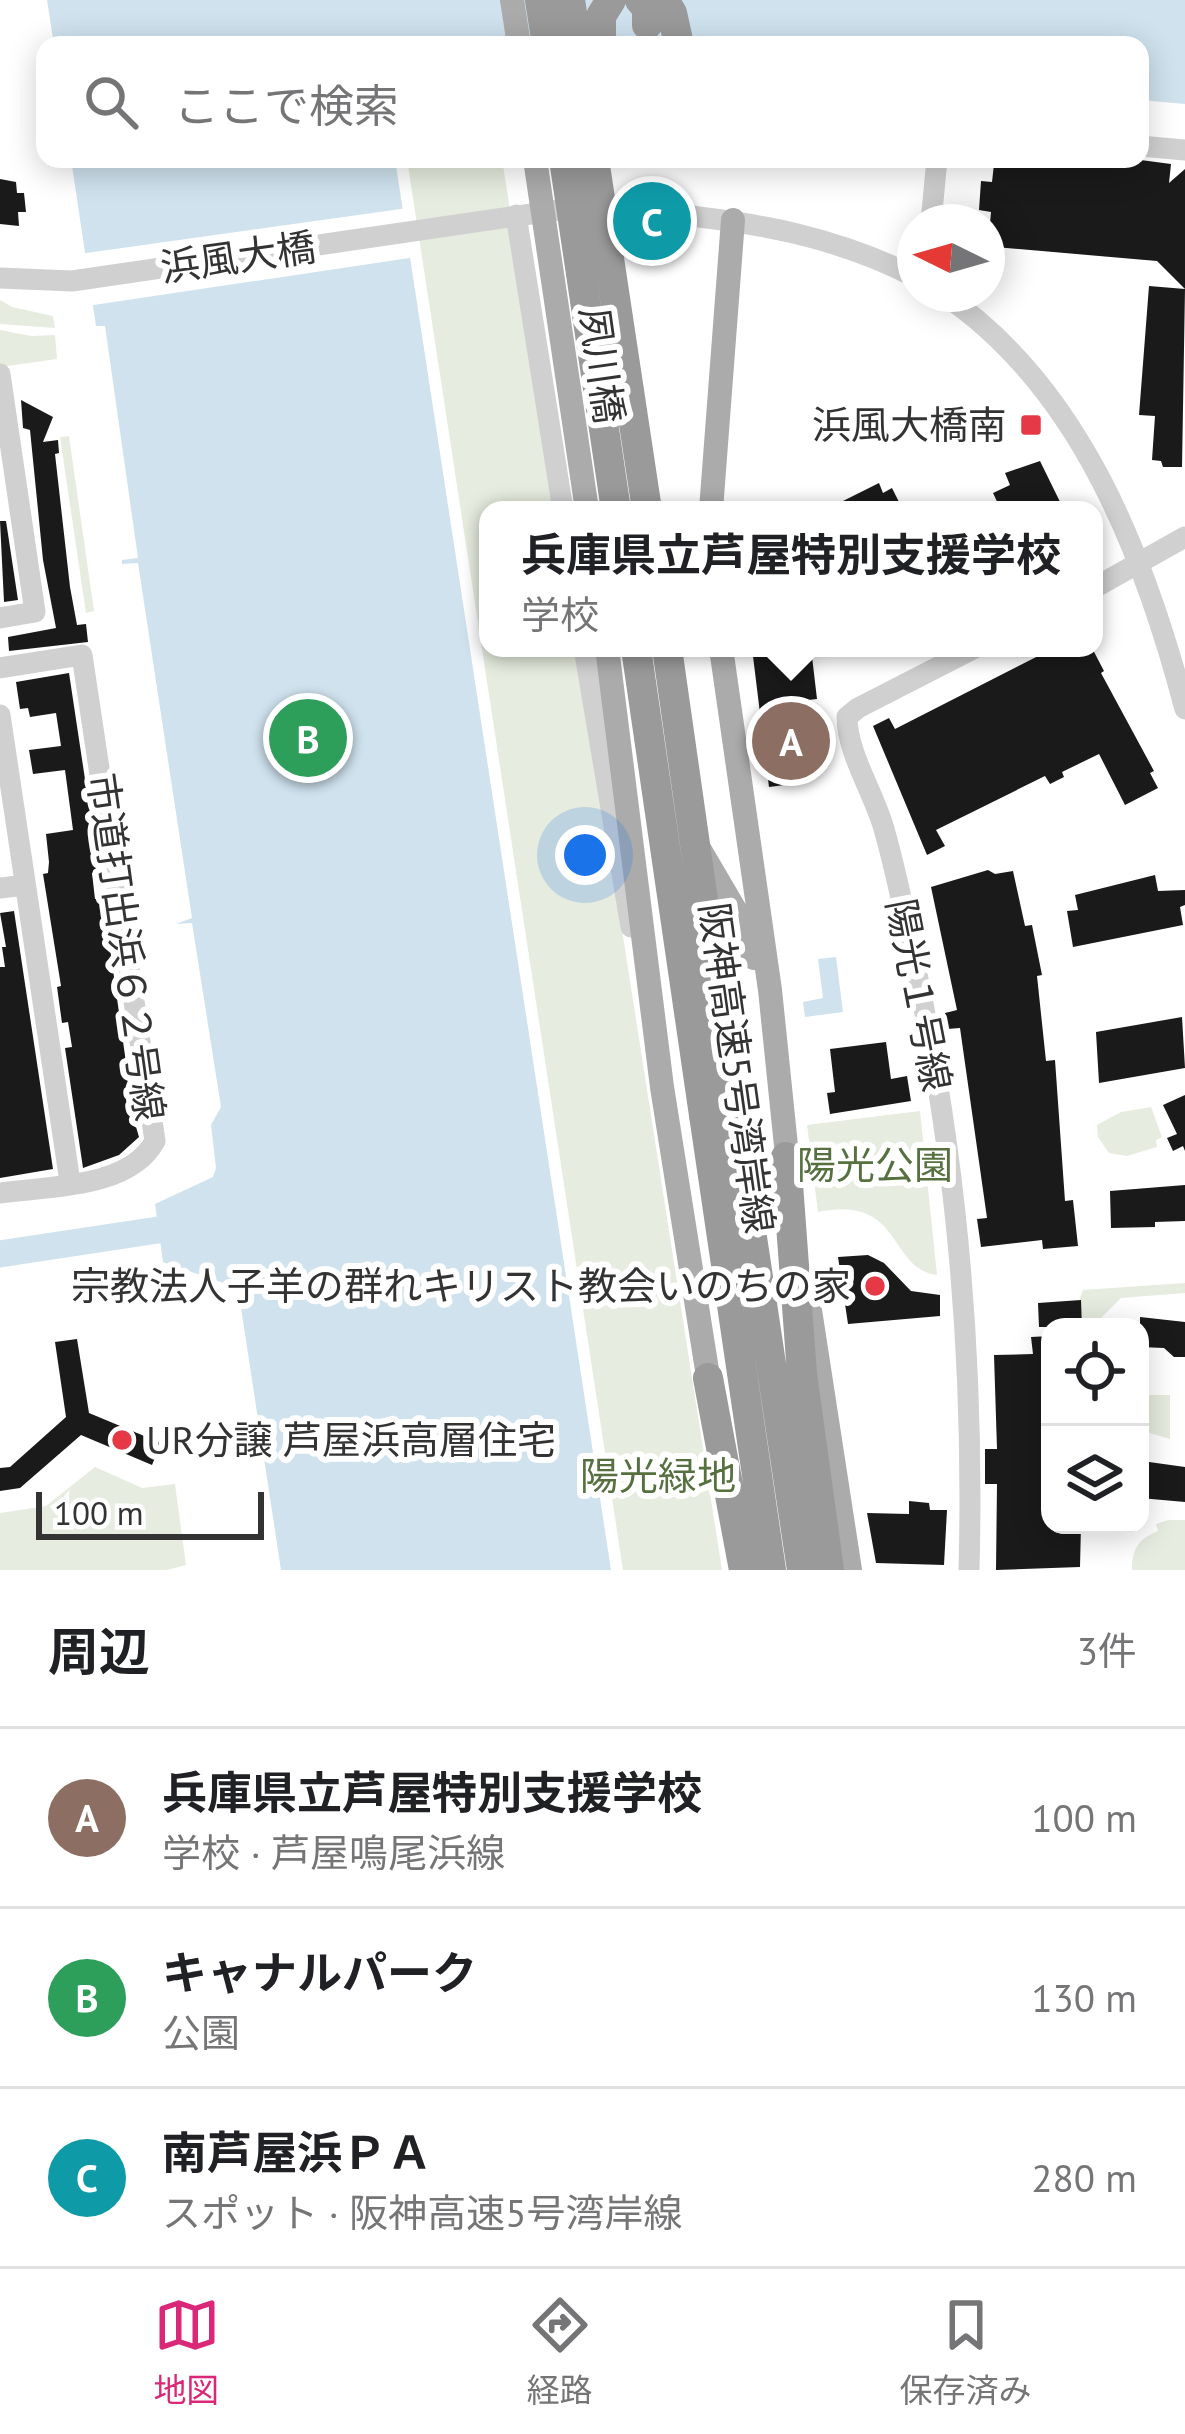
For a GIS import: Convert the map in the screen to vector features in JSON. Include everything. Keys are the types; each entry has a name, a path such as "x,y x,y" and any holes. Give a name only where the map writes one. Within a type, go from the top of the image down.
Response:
{"highway":[{"path":"540,0 546,36"},
{"path":"570,0 576,36"},
{"path":"602,36 601,16 611,0"},
{"path":"650,8 672,13 677,36"},
{"path":"565,168 615,501"},
{"path":"595,168 648,501"},
{"path":"616,168 648,501"},
{"name":"阪神高速5号湾岸線","path":"637,657 772,1570"},
{"name":"阪神高速5号湾岸線","path":"668,657 802,1570"},
{"path":"786,1157 802,1374 829,1570"},
{"path":"708,1378 740,1570"}],"main road":[{"path":"512,0 518,36"},
{"name":"夙川橋","path":"537,168 586,501"},
{"path":"712,501 733,220"},
{"path":"608,657 662,1087 708,1378"},
{"path":"722,657 770,990 786,1157 850,1570"},
{"path":"612,687 625,721 741,920 770,1018"}],"street":[{"path":"1149,147 1185,150"},
{"path":"933,204 936,168"},
{"name":"浜風大橋","path":"6,279 72,281 516,215 606,207 733,220 822,238 897,268"},
{"path":"516,215 562,501"},
{"path":"964,312 1029,368 1074,431 1138,566 1185,709"},
{"path":"0,374 35,612 0,617"},
{"path":"1103,584 1185,537"},
{"name":"市道打出浜６２号線","path":"0,668 82,656 155,1141 147,1156 108,1177 0,1192"},
{"path":"585,657 662,1087"},
{"name":"陽光１号線","path":"958,657 847,717 847,736 873,794 896,876 940,1105 968,1392 969,1570"},
{"path":"0,715 70,1183"},
{"path":"0,888 26,884"}],"green space":[{"name":"陽光緑地","path":"408,168 503,168 556,501 479,501 479,629"},
{"path":"0,300 53,316 55,328 0,324"},
{"path":"0,330 55,335 57,359 0,367"},
{"path":"69,436 94,611 86,613 60,437"},
{"name":"陽光緑地","path":"483,657 579,657 722,1570 623,1570"},
{"path":"1151,1107 1162,1137 1156,1140 1157,1147 1127,1156 1109,1153 1098,1137 1097,1125 1121,1112"},
{"name":"陽光公園","path":"920,1111 937,1275 921,1270 880,1222 866,1213 818,1212 807,1125"},
{"path":"1185,1283 1185,1293 1121,1298 1101,1318 1082,1318 1083,1290"},
{"path":"1149,1395 1170,1395 1170,1439 1149,1433"},
{"path":"95,1467 142,1488 175,1484 186,1565 167,1570 0,1570 0,1513 46,1506"},
{"path":"1185,1520 1185,1570 1132,1570 1138,1546 1158,1531 1156,1524"}],"water":[{"path":"47,0 1185,0 1185,104 1149,101 1149,36 53,36"},
{"path":"72,168 396,168 611,1570 281,1570 238,1288 163,1262 155,1204 213,1177 211,1125 221,1107 192,923 176,924 192,918 138,563 122,564 122,560 138,558 105,326 96,326"},
{"path":"836,957 843,1012 805,1017 803,1002 823,998 818,959"}],"pier":[{"path":"408,208 416,257 87,306 79,254"}],"building":[{"path":"1149,161 1171,164 1169,183 1185,169 1185,289 1157,261 1005,248 1005,204 979,204 981,181 992,182 994,168 1149,168"},
{"path":"0,179 16,182 17,193 24,193 26,212 18,212 19,226 0,224"},
{"path":"639,225 667,228 671,254 640,259 635,229"},
{"path":"1149,286 1185,289 1182,467 1163,467 1161,461 1152,460 1155,416 1139,415"},
{"path":"21,400 53,417 43,442 58,440 59,453 55,454 70,587 77,625 86,624 88,642 9,651 8,637 56,628 43,560 30,430 23,428"},
{"path":"1040,461 1060,501 997,501 993,493 1010,485 1005,473"},
{"path":"879,483 883,493 892,488 898,501 843,501"},
{"path":"0,521 6,521 18,600 4,602"},
{"path":"753,657 812,657 817,699 799,701 802,734 821,773 807,782 769,787"},
{"path":"1036,657 1097,657 1158,788 1125,805 1099,754 1062,772 1064,777 1050,784 1045,776 936,830 945,846 927,855 873,726 889,718 895,729"},
{"path":"69,673 99,872 92,873 95,899 103,898 139,1137 119,1155 83,1168 65,1048 72,1047 68,1022 62,1023 57,987 61,986 43,874 48,873 49,862 46,834 73,830 65,770 33,774 29,750 61,746 56,713 30,717 28,708 20,709 16,682"},
{"path":"988,870 995,874 1013,871 1025,926 1032,925 1042,975 1037,976 1046,1061 1055,1060 1065,1201 1073,1200 1078,1246 1043,1249 1042,1240 981,1247 977,1219 987,1218 960,1028 947,1029 945,1013 957,1010 931,887"},
{"path":"1155,875 1158,891 1185,890 1185,905 1180,907 1183,925 1073,947 1067,911 1078,910 1075,895"},
{"path":"14,911 53,1169 0,1178 0,967 5,967 2,947 6,947 0,913"},
{"path":"1182,1017 1185,1068 1099,1083 1096,1032"},
{"path":"886,1042 891,1079 907,1076 911,1101 830,1114 827,1093 835,1092 830,1049"},
{"path":"1185,1095 1185,1151 1183,1146 1173,1151 1167,1138 1177,1134 1163,1105"},
{"path":"1185,1185 1185,1221 1111,1228 1110,1191"},
{"name":"宗教法人子羊の群れキリスト教会いのちの家","path":"868,1255 884,1263 911,1291 940,1295 940,1316 848,1324 838,1257"},
{"path":"1081,1300 1082,1318 1041,1318 1039,1327 1038,1303"},
{"path":"1149,1318 1185,1322 1185,1357 1174,1357 1164,1348 1149,1347"},
{"path":"1041,1336 1041,1534 1081,1534 1080,1567 996,1570 997,1484 985,1484 985,1449 997,1449 994,1355 1033,1354 1031,1337"},
{"path":"77,1339 89,1413 161,1443 152,1465 81,1435 20,1488 0,1491 0,1468 10,1467 66,1417 55,1342"},
{"path":"1149,1462 1185,1467 1185,1502 1149,1499"},
{"path":"909,1501 929,1503 930,1510 947,1510 944,1565 876,1563 867,1513 909,1514"}],"waterway":[{"path":"0,1254 158,1230"}],"place":[{"name":"南芦屋浜ＰＡ","path":"652,221"},
{"name":"浜風大橋南","path":"1031,425"},
{"name":"キャナルパーク","path":"308,738"},
{"name":"兵庫県立芦屋特別支援学校","path":"791,741"},
{"name":"宗教法人子羊の群れキリスト教会いのちの家","path":"875,1286"},
{"name":"UR分譲 芦屋浜高層住宅","path":"122,1440"}]}
